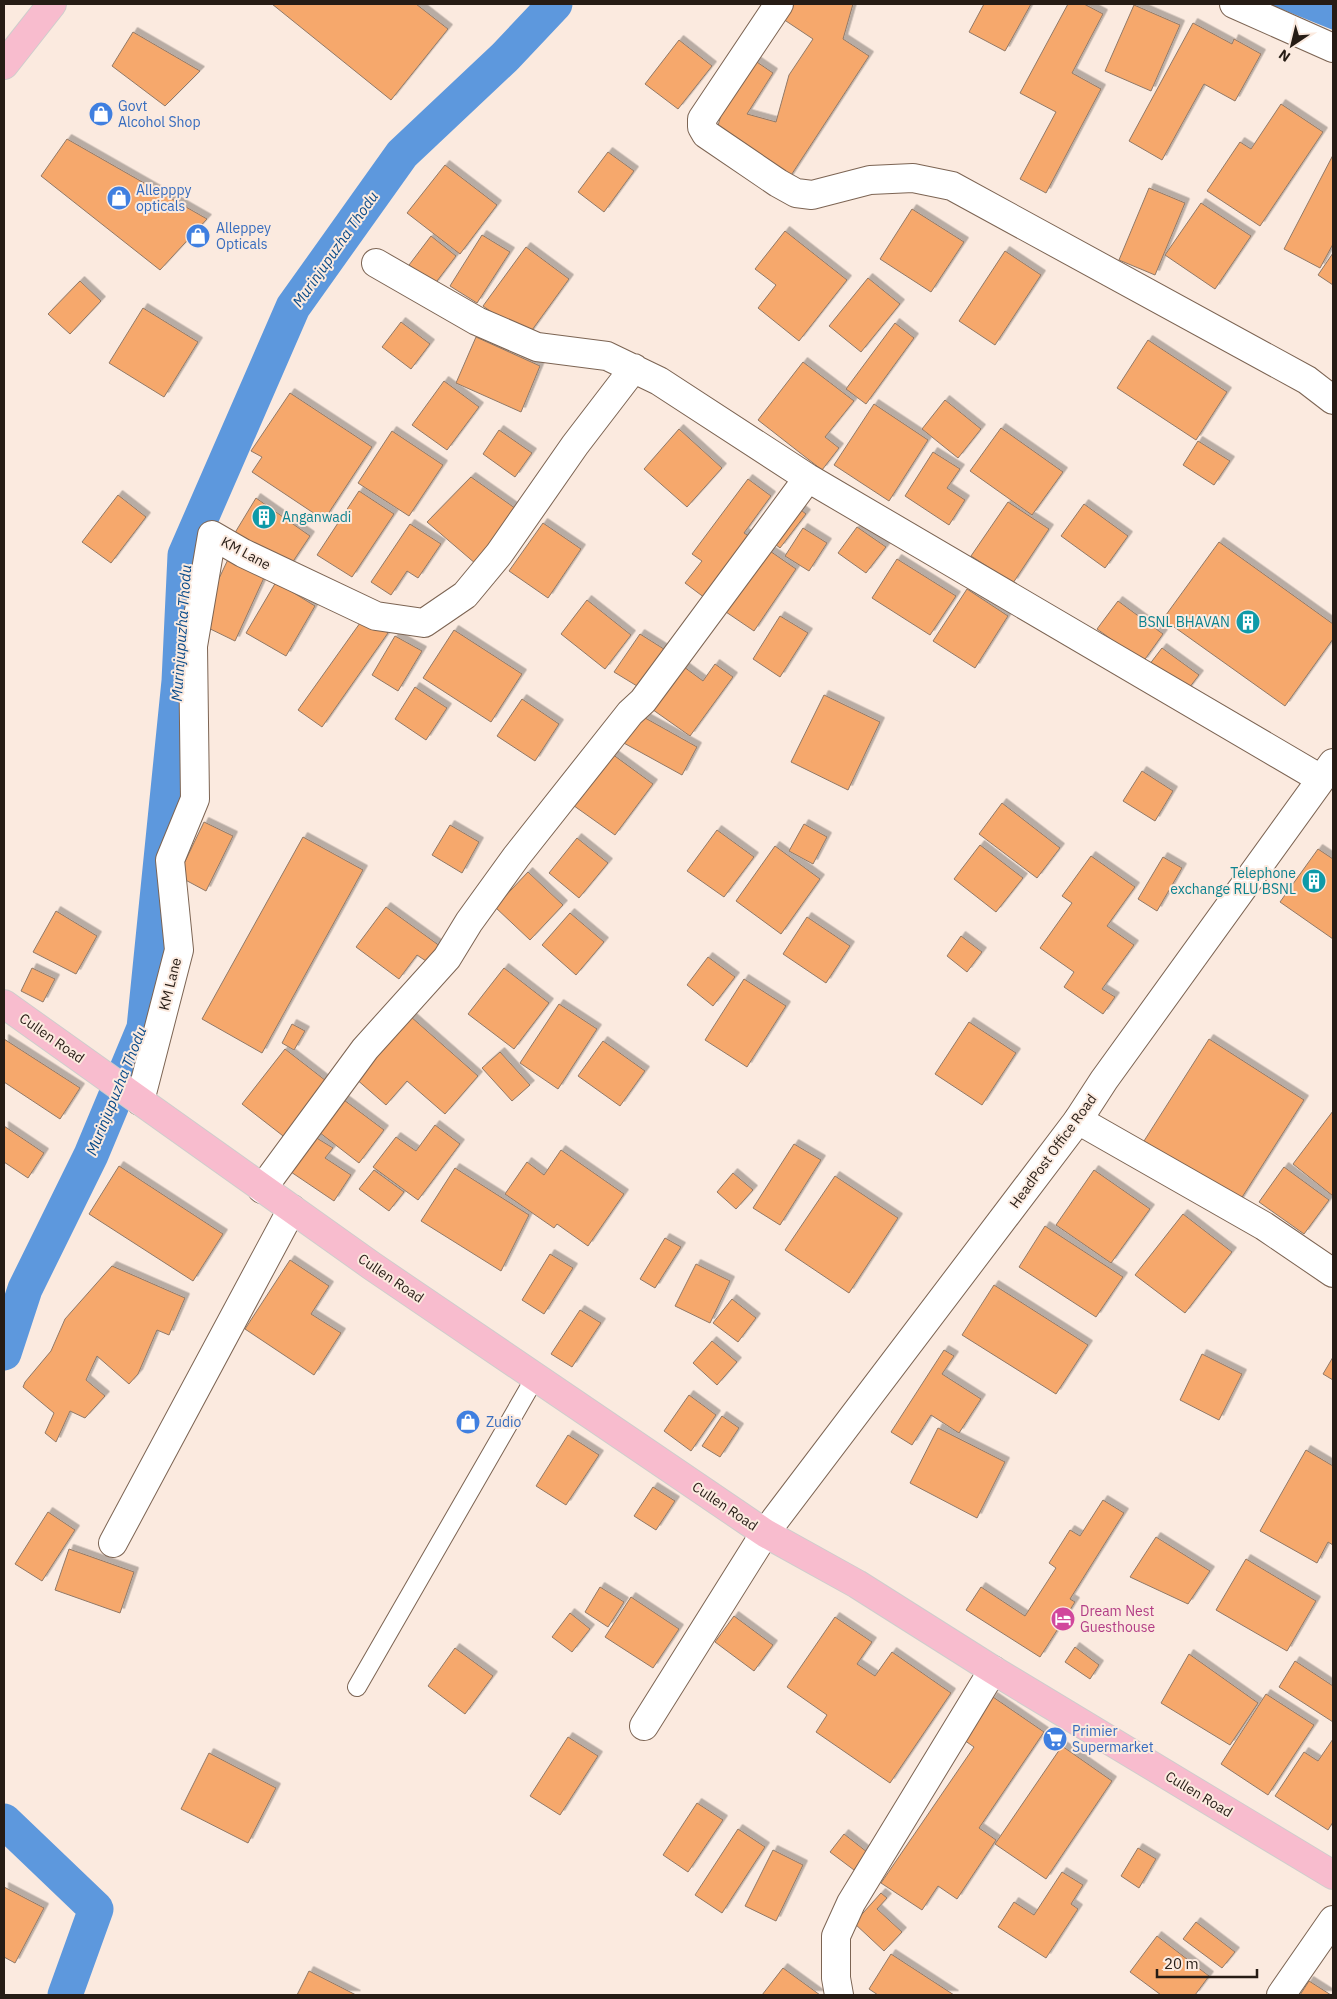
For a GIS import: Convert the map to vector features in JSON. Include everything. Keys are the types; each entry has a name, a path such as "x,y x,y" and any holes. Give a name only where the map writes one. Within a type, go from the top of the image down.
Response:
{"main road":[{"path":"4,65 52,4"},
{"name":"Cullen Road","path":"4,1004 262,1189 765,1533 857,1584 993,1670 1333,1875"}],"street":[{"path":"778,4 702,119 702,127 706,134 778,183 796,193 812,195 870,180 904,178 952,186 1307,380 1333,400"},
{"path":"1234,4 1333,48"},
{"path":"376,263 477,321 537,347 607,356 659,381 808,478 1327,771"},
{"name":"KM Lane","path":"140,1101 179,950 170,860 195,799 193,646 212,535 243,553 376,616 424,623 465,595 499,554 575,445 634,368"},
{"path":"262,1189 365,1049 447,958 469,922 516,857 630,713 642,702 808,478"},
{"name":"HeadPost Office Road","path":"644,1726 765,1533 1078,1120 1104,1080 1327,771"},
{"path":"1078,1120 1264,1226 1333,1273"},
{"path":"113,1543 292,1209"},
{"path":"839,1995 836,1978 836,1936 852,1903 993,1670"},
{"path":"1280,1995 1333,1920"}],"lane":[{"path":"357,1687 536,1376"}],"water":[{"path":"1269,4 1333,4 1333,30"}],"building":[{"path":"272,4 416,4 448,29 391,100"},
{"path":"793,4 853,4 843,39 869,56 786,183 715,137 726,96 751,58 773,73 747,114 776,122 789,75 813,39 783,19"},
{"path":"984,4 1031,4 1005,51 969,32"},
{"path":"1068,4 1084,4 1103,14 1072,73 1101,89 1046,193 1020,179 1056,112 1020,93"},
{"path":"1134,5 1180,25 1151,91 1105,71"},
{"path":"1193,23 1232,44 1234,39 1261,54 1235,101 1204,84 1162,160 1129,141"},
{"path":"133,32 200,71 165,106 112,66"},
{"path":"679,40 712,66 678,109 645,84"},
{"path":"1281,104 1323,132 1260,226 1207,191 1240,142 1251,149"},
{"name":"Allepppy opticals","path":"67,139 207,219 160,270 41,176"},
{"path":"608,152 634,171 604,212 578,192"},
{"path":"1333,155 1333,244 1320,268 1284,249"},
{"path":"445,165 497,205 460,254 407,213"},
{"path":"1149,188 1185,203 1155,275 1119,260"},
{"path":"1201,203 1251,236 1215,289 1165,255"},
{"path":"912,209 964,242 931,292 880,259"},
{"path":"785,231 847,280 799,341 758,308 776,285 755,269"},
{"path":"482,235 510,252 477,303 450,286"},
{"path":"431,236 456,256 434,285 409,265"},
{"path":"526,247 569,279 527,337 483,306"},
{"path":"1005,251 1041,275 995,345 959,321"},
{"path":"1333,253 1333,285 1318,275"},
{"path":"868,278 900,304 861,352 829,326"},
{"path":"80,281 101,301 70,334 48,314"},
{"path":"143,308 198,342 164,397 109,363"},
{"path":"401,322 430,344 411,369 382,347"},
{"path":"895,323 914,338 866,404 846,389"},
{"path":"476,337 540,366 521,412 456,383"},
{"path":"1148,340 1227,392 1196,440 1117,388"},
{"path":"803,362 854,401 825,437 839,448 822,470 758,420"},
{"path":"444,381 479,407 447,450 412,425"},
{"path":"290,393 372,447 324,520 252,472 262,457 251,451"},
{"path":"945,400 981,429 958,458 922,429"},
{"path":"874,404 928,440 889,501 834,465"},
{"path":"1001,428 1063,472 1032,515 970,471"},
{"path":"679,429 722,468 687,507 644,469"},
{"path":"499,430 532,453 515,477 483,454"},
{"path":"392,431 443,465 409,516 358,483"},
{"path":"1198,441 1230,461 1214,485 1183,465"},
{"path":"933,452 960,469 947,488 965,500 949,525 905,496"},
{"path":"471,477 519,511 476,564 427,522"},
{"path":"748,479 771,496 744,533 755,540 709,601 685,583 702,561 692,554"},
{"path":"359,491 394,514 352,577 317,555"},
{"path":"118,495 146,517 111,563 82,542"},
{"name":"Anganwadi","path":"256,498 310,536 288,569 233,536"},
{"path":"1008,502 1049,529 1013,583 971,556"},
{"path":"792,503 806,514 780,548 766,537"},
{"path":"1084,504 1128,536 1105,568 1061,536"},
{"path":"543,523 581,549 548,598 509,571"},
{"path":"410,524 441,544 418,578 407,571 391,595 371,582"},
{"path":"857,527 886,547 866,573 838,553"},
{"path":"803,528 827,543 809,571 785,556"},
{"name":"BSNL BHAVAN","path":"1219,542 1333,624 1333,639 1285,706 1163,619"},
{"path":"767,549 796,569 754,631 726,612"},
{"path":"231,553 268,569 235,641 198,623"},
{"path":"897,559 956,596 930,635 872,598"},
{"path":"276,582 315,606 286,656 246,633"},
{"path":"967,589 1008,616 975,668 933,641"},
{"path":"587,600 631,635 605,669 561,634"},
{"path":"1118,601 1163,634 1143,662 1097,629"},
{"path":"365,616 388,633 322,727 298,710"},
{"path":"780,616 808,633 780,677 753,659"},
{"path":"454,630 522,674 491,722 423,678"},
{"path":"640,634 667,651 642,689 614,672"},
{"path":"395,636 422,651 398,691 372,675"},
{"path":"1162,648 1199,675 1186,692 1149,665"},
{"path":"680,664 703,681 715,664 733,677 690,736 649,707"},
{"path":"415,687 447,708 426,740 395,719"},
{"path":"824,695 880,722 848,790 791,762"},
{"path":"522,699 559,724 535,761 497,736"},
{"path":"638,714 697,747 682,775 622,742"},
{"path":"608,751 653,784 615,835 570,803"},
{"path":"1142,771 1173,791 1155,821 1123,801"},
{"path":"1002,803 1060,848 1037,878 979,834"},
{"path":"204,822 233,836 206,891 178,876"},
{"path":"804,824 827,837 813,864 789,851"},
{"path":"450,825 479,842 462,873 432,855"},
{"path":"717,830 754,857 724,897 687,871"},
{"path":"303,837 363,870 262,1053 202,1019"},
{"path":"577,838 608,863 579,898 549,873"},
{"path":"980,845 1023,878 996,912 954,879"},
{"path":"775,846 820,879 781,934 736,901"},
{"name":"Telephone exchange RLU BSNL","path":"1318,849 1333,859 1333,939 1280,902"},
{"path":"1091,856 1135,887 1107,926 1134,945 1102,989 1115,997 1103,1014 1064,987 1074,972 1040,948 1072,903 1062,896"},
{"path":"1163,857 1182,868 1157,911 1138,899"},
{"path":"528,872 563,905 530,940 495,907"},
{"path":"386,907 444,949 432,965 417,955 399,979 356,947"},
{"path":"56,911 97,936 76,974 33,952"},
{"path":"570,913 604,942 576,975 542,945"},
{"path":"807,917 850,946 826,983 783,954"},
{"path":"961,936 982,952 967,972 947,956"},
{"path":"708,957 735,977 713,1006 687,985"},
{"path":"32,968 55,979 43,1002 21,991"},
{"path":"504,968 549,1003 514,1049 468,1014"},
{"path":"744,979 786,1006 747,1067 705,1040"},
{"path":"559,1004 597,1029 558,1089 520,1063"},
{"path":"410,1016 478,1076 445,1114 407,1081 386,1105 355,1078"},
{"path":"969,1022 1016,1053 982,1105 935,1074"},
{"path":"292,1024 305,1031 294,1050 282,1043"},
{"path":"4,1039 80,1088 60,1119 4,1082"},
{"path":"1209,1039 1304,1100 1239,1202 1144,1141"},
{"path":"603,1041 645,1071 620,1106 578,1076"},
{"path":"285,1049 330,1084 287,1139 242,1104"},
{"path":"500,1052 530,1085 512,1101 482,1068"},
{"path":"340,1097 384,1130 359,1163 315,1129"},
{"path":"1333,1111 1333,1196 1293,1164"},
{"path":"435,1125 460,1144 418,1200 373,1167 396,1137 416,1151"},
{"path":"4,1126 44,1153 28,1178 4,1162"},
{"path":"315,1137 333,1148 325,1158 351,1175 334,1201 291,1172"},
{"path":"794,1144 821,1160 780,1225 753,1208"},
{"path":"561,1150 624,1194 588,1246 557,1224 554,1228 505,1194 527,1162 544,1175"},
{"path":"119,1166 223,1234 193,1281 89,1214"},
{"path":"1284,1167 1329,1200 1304,1234 1259,1202"},
{"path":"455,1168 529,1215 501,1271 421,1221"},
{"path":"374,1170 404,1192 389,1211 359,1189"},
{"path":"1094,1170 1150,1209 1111,1263 1056,1225"},
{"path":"733,1173 753,1190 736,1209 717,1192"},
{"path":"835,1176 898,1218 849,1293 785,1250"},
{"path":"1183,1214 1232,1252 1185,1313 1135,1275"},
{"path":"1045,1226 1123,1277 1096,1317 1019,1267"},
{"path":"665,1238 681,1247 655,1288 640,1279"},
{"path":"550,1254 573,1268 544,1314 522,1300"},
{"path":"290,1260 329,1286 311,1314 341,1333 314,1375 245,1329"},
{"path":"696,1264 730,1281 710,1323 675,1306"},
{"path":"112,1266 185,1298 169,1335 157,1330 138,1374 129,1384 97,1356 86,1380 105,1396 85,1418 70,1411 56,1442 45,1433 54,1413 23,1387 51,1351 65,1319"},
{"path":"994,1285 1088,1345 1056,1394 962,1335"},
{"path":"732,1299 756,1318 738,1342 713,1323"},
{"path":"580,1310 601,1323 572,1367 551,1354"},
{"path":"712,1341 737,1362 717,1385 693,1363"},
{"path":"944,1350 954,1356 942,1374 981,1399 959,1433 931,1415 912,1445 891,1432"},
{"path":"1202,1354 1242,1374 1219,1420 1180,1400"},
{"path":"1333,1357 1333,1380 1323,1374"},
{"path":"689,1395 716,1415 691,1451 664,1431"},
{"path":"722,1416 739,1428 720,1457 702,1446"},
{"path":"938,1428 1005,1462 977,1518 910,1483"},
{"path":"568,1435 599,1455 566,1505 536,1486"},
{"path":"1306,1450 1333,1466 1333,1545 1328,1542 1317,1563 1260,1531"},
{"path":"653,1487 675,1501 656,1530 634,1516"},
{"path":"1103,1500 1124,1513 1070,1599 1075,1602 1040,1657 966,1610 981,1587 1025,1616 1056,1568 1049,1563 1070,1530 1080,1536"},
{"path":"48,1512 75,1530 42,1581 15,1564"},
{"path":"1156,1537 1210,1571 1188,1604 1130,1577"},
{"path":"69,1549 134,1572 120,1613 55,1590"},
{"path":"1246,1559 1316,1601 1287,1651 1216,1610"},
{"path":"600,1587 624,1602 608,1627 585,1612"},
{"path":"631,1597 679,1629 653,1668 605,1637"},
{"path":"570,1613 590,1629 572,1652 552,1637"},
{"path":"734,1616 773,1645 754,1671 715,1642"},
{"path":"835,1617 872,1642 857,1664 875,1676 892,1652 951,1693 890,1783 816,1732 827,1715 787,1687"},
{"path":"1075,1647 1099,1665 1090,1679 1065,1662"},
{"path":"455,1648 493,1676 465,1714 428,1686"},
{"path":"1189,1654 1258,1703 1230,1745 1161,1703"},
{"path":"1295,1661 1333,1686 1333,1722 1279,1687"},
{"path":"1266,1694 1314,1725 1268,1795 1221,1764"},
{"path":"993,1697 1044,1732 979,1828 996,1840 957,1899 938,1886 922,1910 881,1883 974,1747 964,1740"},
{"path":"568,1737 598,1756 560,1815 530,1796"},
{"path":"1333,1739 1333,1822 1328,1830 1275,1796 1304,1752 1318,1761"},
{"path":"1062,1746 1112,1781 1046,1879 995,1844"},
{"path":"209,1753 276,1788 248,1843 181,1809"},
{"path":"697,1803 723,1820 688,1872 663,1855"},
{"path":"738,1829 765,1847 722,1913 695,1895"},
{"path":"844,1834 867,1852 854,1870 830,1852"},
{"path":"1138,1848 1156,1859 1139,1888 1121,1876"},
{"path":"773,1850 803,1865 776,1921 745,1906"},
{"path":"1062,1872 1083,1885 1071,1904 1078,1909 1046,1958 998,1927 1014,1902 1034,1915"},
{"path":"4,1887 44,1908 15,1963 4,1957"},
{"path":"881,1893 887,1898 877,1909 902,1932 884,1951 854,1923"},
{"path":"1196,1922 1235,1952 1222,1968 1183,1939"},
{"path":"1157,1936 1209,1976 1195,1995 1161,1995 1130,1972"},
{"path":"891,1954 954,1995 878,1995 869,1989"},
{"path":"783,1968 820,1995 762,1995"},
{"path":"309,1971 356,1995 297,1995"},
{"path":"1309,1981 1331,1995 1300,1995"}],"waterway":[{"name":"Murinjupuzha Thodu","path":"4,1353 25,1289 91,1155 144,1028 179,681 185,555 293,307 402,154 505,57 555,4"},
{"name":"Murinjupuzha Thodu","path":"4,1821 96,1909 65,1995"}],"place":[{"name":"Govt Alcohol Shop","path":"101,114"},
{"name":"Allepppy opticals","path":"119,198"},
{"name":"Alleppey Opticals","path":"198,236"},
{"name":"Anganwadi","path":"264,517"},
{"name":"BSNL BHAVAN","path":"1248,622"},
{"name":"Telephone exchange RLU BSNL","path":"1314,881"},
{"name":"Zudio","path":"468,1422"},
{"name":"Dream Nest Guesthouse","path":"1063,1619"},
{"name":"Primier Supermarket","path":"1055,1739"}]}
